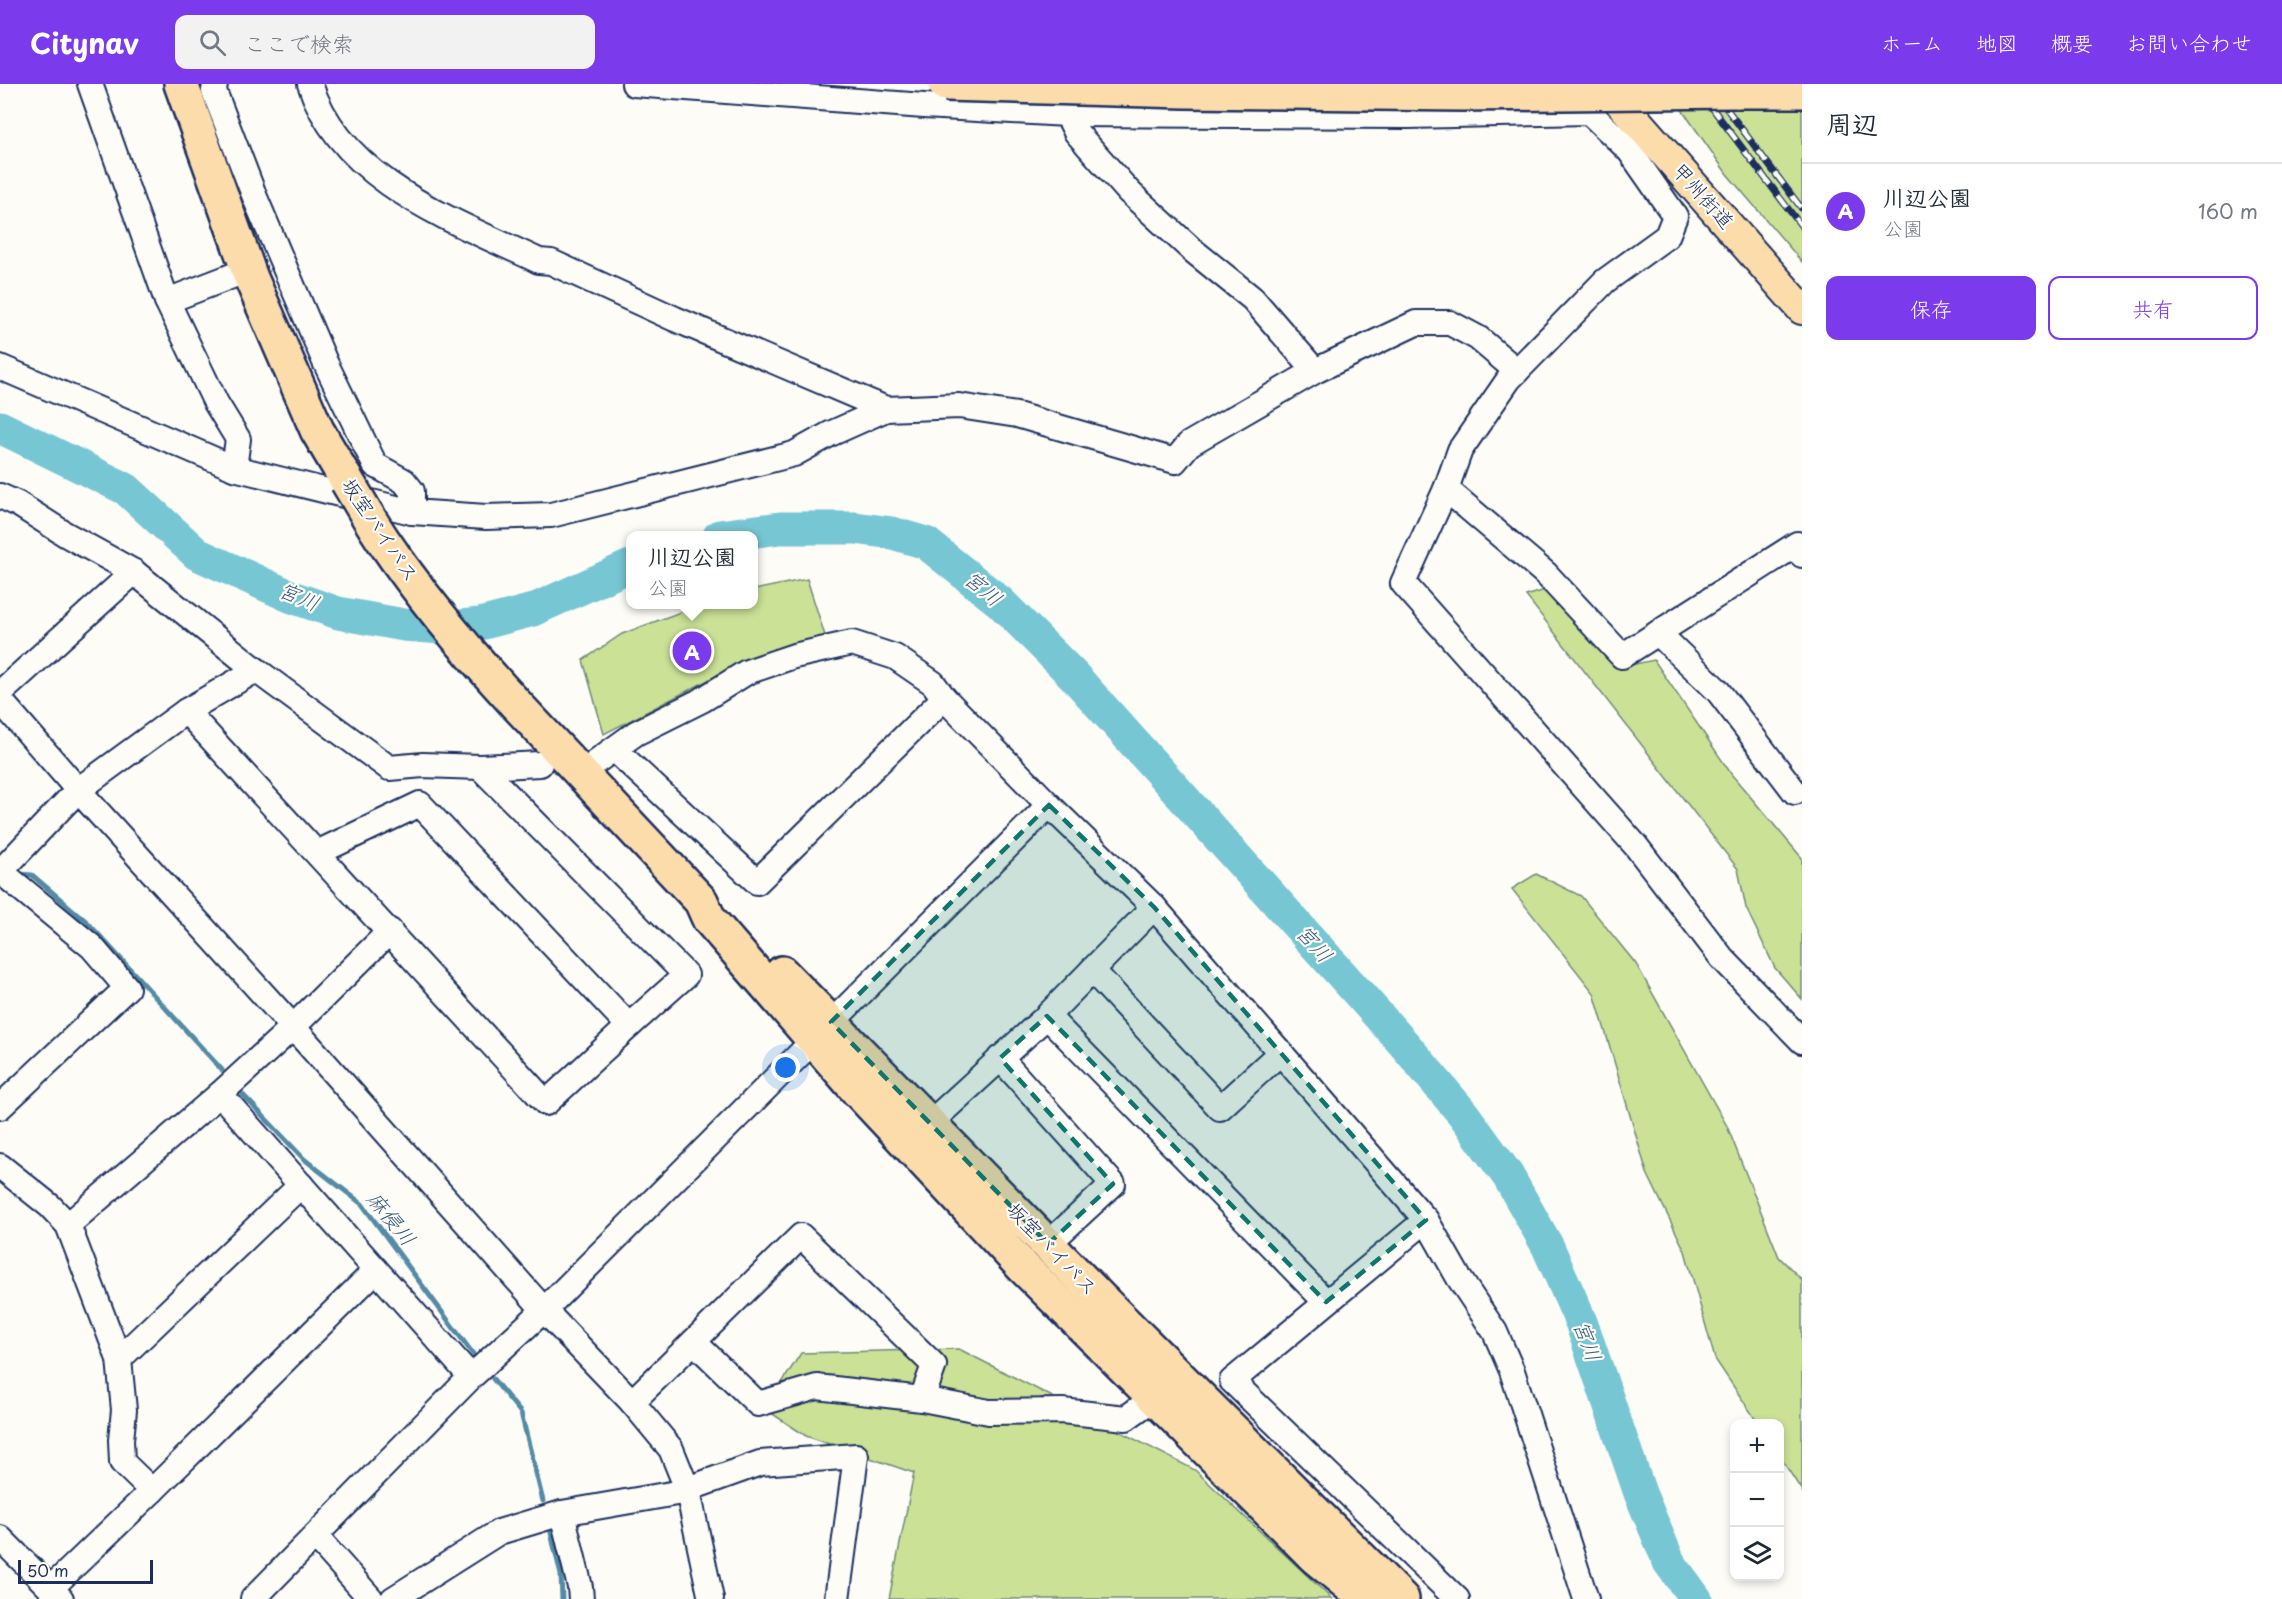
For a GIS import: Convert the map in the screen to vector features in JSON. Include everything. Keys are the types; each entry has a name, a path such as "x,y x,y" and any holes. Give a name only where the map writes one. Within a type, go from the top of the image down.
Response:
{"highway":[{"name":"坂室バイパス","path":"181,84 251,278 317,430 383,540 471,655 701,901 718,909 822,1030 1048,1244 1402,1599"},
{"path":"931,91 1462,94 1802,91"},
{"name":"坂室バイパス","path":"822,1030 857,1090 1023,1267 1316,1558 1366,1599"}],"main road":[{"name":"甲州街道","path":"1604,84 1639,143 1689,178 1802,309"}],"street":[{"path":"90,84 166,302 216,403 238,439 234,468"},
{"path":"215,84 214,91 273,260 375,465 404,481 412,491 412,512"},
{"path":"310,84 316,101 341,138 366,165 403,194 539,261 551,262 675,319 886,409"},
{"path":"634,84 931,91 1067,114 1408,116 1589,112 1639,143 1675,216 1667,236 1605,281 1509,379 1460,450 1446,489 1402,583 1636,846 1722,958 1802,1041"},
{"path":"1067,114 1076,132 1130,192 1191,249 1253,299 1314,371"},
{"path":"166,302 232,276"},
{"path":"0,367 234,468 412,512 486,517 551,514 566,511 794,454 830,434 886,409 959,406 1017,415 1175,460 1189,444 1314,371 1416,323 1450,323 1478,338 1517,371"},
{"path":"1446,489 1546,574 1622,656 1797,544 1802,555"},
{"path":"0,496 18,504 65,534 134,572 256,670 389,768 423,765 480,767 540,764"},
{"path":"0,693 134,572"},
{"path":"1658,633 1719,691 1795,792"},
{"path":"944,698 757,882 606,755 636,733 702,700 747,672 794,656 852,642 895,657 933,683 944,698 1049,805 1154,907 1426,1220 1459,1278 1495,1332 1512,1371 1586,1599"},
{"path":"0,1107 127,988 92,947 0,872 78,790 186,711 256,670"},
{"path":"0,700 544,1310 632,1402 671,1449 688,1491 711,1599"},
{"path":"186,711 546,1103 686,975 480,767"},
{"path":"423,765 420,804 629,1026"},
{"path":"317,853 420,804"},
{"path":"253,1599 471,1377 544,1310 1049,805"},
{"path":"942,1112 1047,1016 1154,907"},
{"path":"68,1225 220,1094 293,1027 390,931"},
{"path":"1092,970 1220,1108 1281,1052"},
{"path":"1047,1016 1326,1302"},
{"path":"1000,1058 1113,1184 1048,1244"},
{"path":"220,1094 471,1377"},
{"path":"0,1166 50,1206 68,1225 118,1359 124,1410 121,1440 122,1462 152,1491"},
{"path":"118,1359 301,1185"},
{"path":"1426,1220 1232,1381 1457,1599"},
{"path":"632,1402 801,1236 934,1365 922,1399"},
{"path":"0,1538 56,1593 152,1491 376,1270"},
{"path":"694,1342 758,1404 817,1387 922,1399 989,1412 1062,1411 1126,1418 1154,1398"},
{"path":"393,1599 499,1532 562,1513 688,1491 760,1463 856,1456 837,1599"},
{"path":"562,1513 581,1599"},
{"path":"316,1537 371,1599"}],"highlighted area":[{"path":"1049,805 1154,907 1426,1220 1326,1302 1047,1016 1000,1058 1113,1184 1048,1244 831,1022"}],"green space":[{"path":"1664,84 1802,84 1802,262 1727,174"},
{"path":"807,579 827,642 747,660 604,734 583,660 622,634 688,609 758,609 758,589"},
{"path":"1545,590 1626,666 1654,660 1732,775 1802,858 1802,999 1775,968 1746,908 1738,869 1526,596"},
{"path":"1536,874 1581,896 1636,964 1727,1126 1779,1257 1802,1280 1802,1491 1784,1463 1784,1419 1755,1419 1715,1359 1685,1251 1647,1173 1594,993 1512,889"},
{"path":"959,1349 1195,1470 1332,1599 889,1599 914,1473 806,1436 765,1409 801,1353"}],"waterway":[{"name":"宮川","path":"0,427 126,489 197,554 292,597 338,613 404,625 442,628 480,624 533,610 626,568"},
{"name":"宮川","path":"757,531 780,528 855,528 892,533 926,543 1000,602 1074,676 1404,1044 1464,1115 1508,1176 1548,1247 1581,1322 1640,1493 1669,1562 1696,1599"},
{"name":"麻侵川","path":"19,874 32,875 88,923 222,1070"},
{"name":"麻侵川","path":"243,1095 304,1159 362,1204 473,1354"},
{"name":"麻侵川","path":"493,1379 521,1413 543,1501"},
{"name":"麻侵川","path":"551,1533 561,1575 562,1599"}],"railway":[{"path":"1694,84 1802,227"},
{"path":"1708,84 1802,209"}],"place":[{"name":"川辺公園","path":"692,651"}]}
